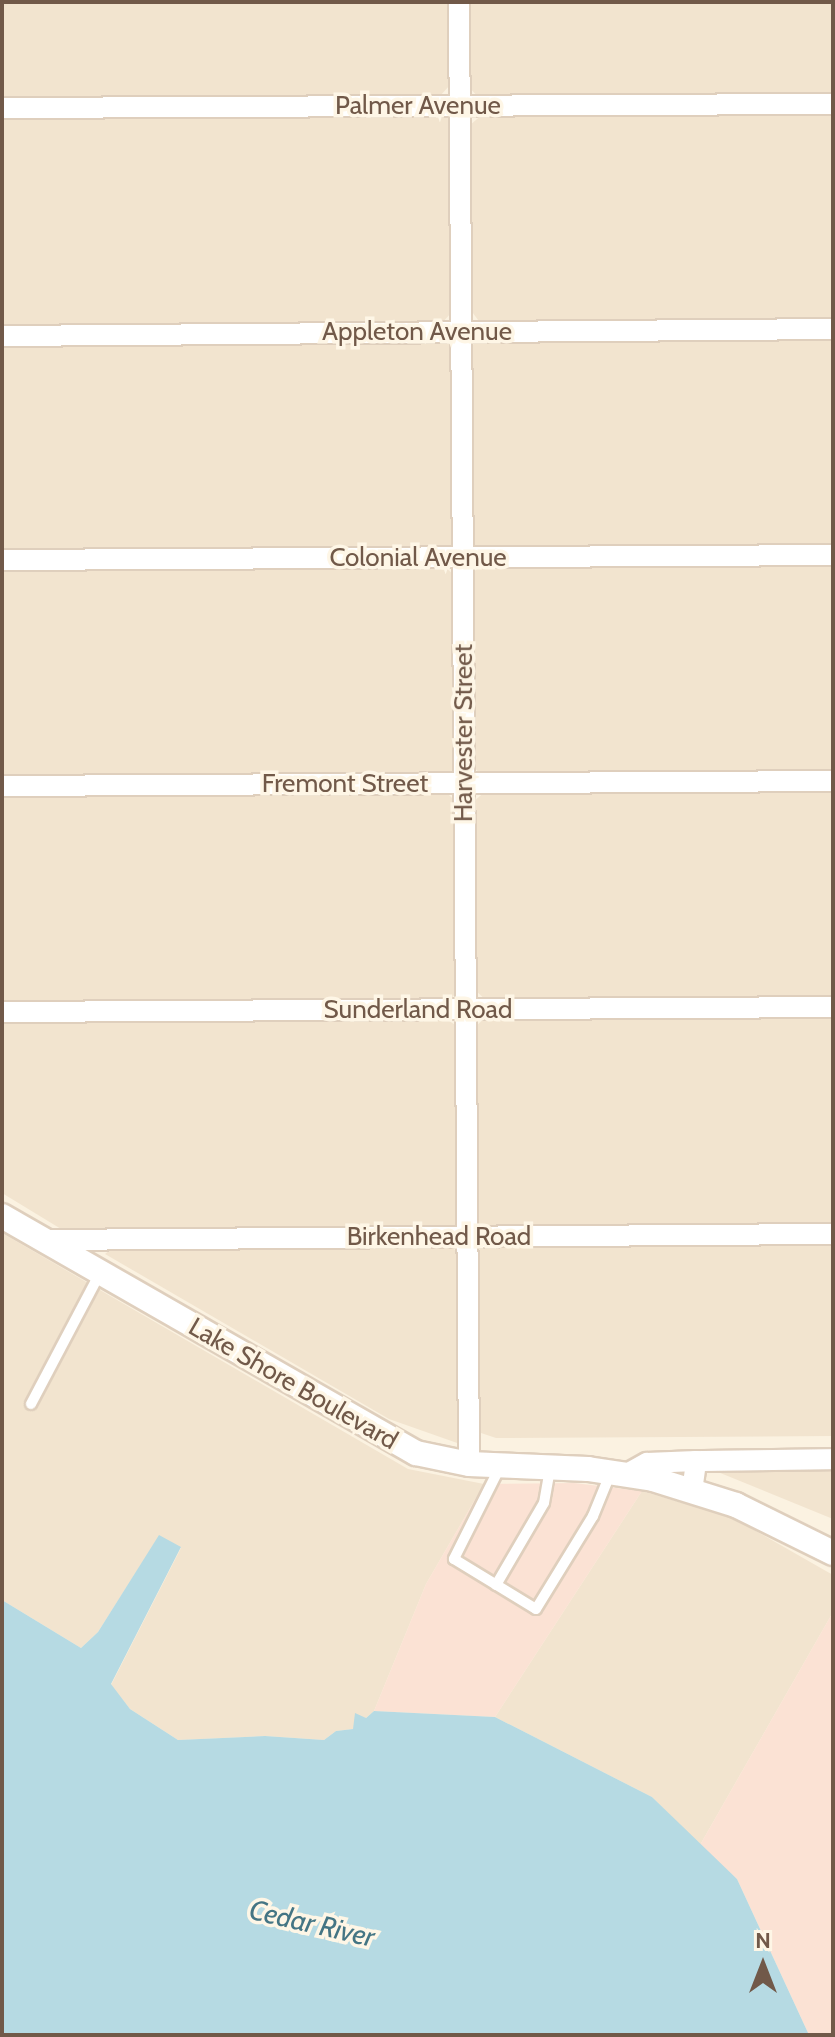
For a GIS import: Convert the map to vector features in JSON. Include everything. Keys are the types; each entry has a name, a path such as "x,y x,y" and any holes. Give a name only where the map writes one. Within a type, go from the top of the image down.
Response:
{"street":[{"name":"Harvester Street","path":"459,2 469,1464"},
{"name":"Palmer Avenue","path":"2,108 833,104"},
{"name":"Appleton Avenue","path":"2,336 833,329"},
{"name":"Colonial Avenue","path":"2,560 833,555"},
{"name":"Fremont Street","path":"2,786 833,781"},
{"name":"Sunderland Road","path":"2,1012 833,1007"},
{"name":"Lake Shore Boulevard","path":"2,1216 391,1443 469,1464 619,1473 692,1491 772,1520 833,1553"},
{"name":"Birkenhead Road","path":"44,1240 833,1234"},
{"path":"619,1473 647,1463 833,1459"},
{"path":"692,1491 696,1461"}],"lane":[{"path":"31,1404 100,1273"},
{"path":"501,1466 454,1559 536,1609 619,1473"},
{"path":"496,1585 544,1503 550,1468"}],"shaded area":[{"path":"2,2 452,2 452,83 438,98 2,102"},
{"path":"467,2 833,2 833,96 480,99 467,85"},
{"path":"833,111 833,323 481,324 470,309 469,126 484,113"},
{"path":"445,113 452,121 452,312 441,324 2,327 2,115"},
{"path":"833,336 833,547 481,551 472,542 471,346 481,339"},
{"path":"443,338 455,347 455,540 446,552 2,554 2,341"},
{"path":"833,560 833,774 482,776 473,766 471,574 483,564"},
{"path":"443,565 455,576 457,765 448,775 2,779 2,567"},
{"path":"833,789 833,999 489,1003 474,989 473,802 487,790"},
{"path":"447,793 457,803 458,990 448,1003 2,1006 2,795"},
{"path":"833,1015 833,1224 478,1228 475,1027 486,1017"},
{"path":"445,1018 458,1027 460,1220 453,1230 66,1232 2,1193 2,1020"},
{"path":"2,1233 408,1469 484,1484 426,1584 374,1711 353,1729 336,1731 324,1740 265,1736 178,1740 130,1709 111,1685 181,1548 159,1536 98,1632 81,1648 2,1600"},
{"path":"833,1241 833,1436 496,1438 478,1432 476,1254 484,1243"},
{"path":"449,1244 459,1254 460,1444 389,1419 105,1254 116,1245"},
{"path":"833,1467 833,1519 708,1468"},
{"path":"574,1483 642,1491 495,1717 374,1711 426,1584 484,1484"},
{"path":"642,1491 733,1518 833,1575 833,1612 700,1845 652,1797 495,1717"},
{"path":"833,1612 833,2035 809,2035 737,1879 700,1845"}],"water":[{"name":"Cedar River","path":"159,1535 181,1547 111,1684 130,1709 178,1740 265,1736 324,1740 336,1731 353,1729 355,1713 366,1718 374,1711 495,1717 652,1797 737,1879 809,2035 2,2035 2,1600 81,1648 98,1632"}]}
